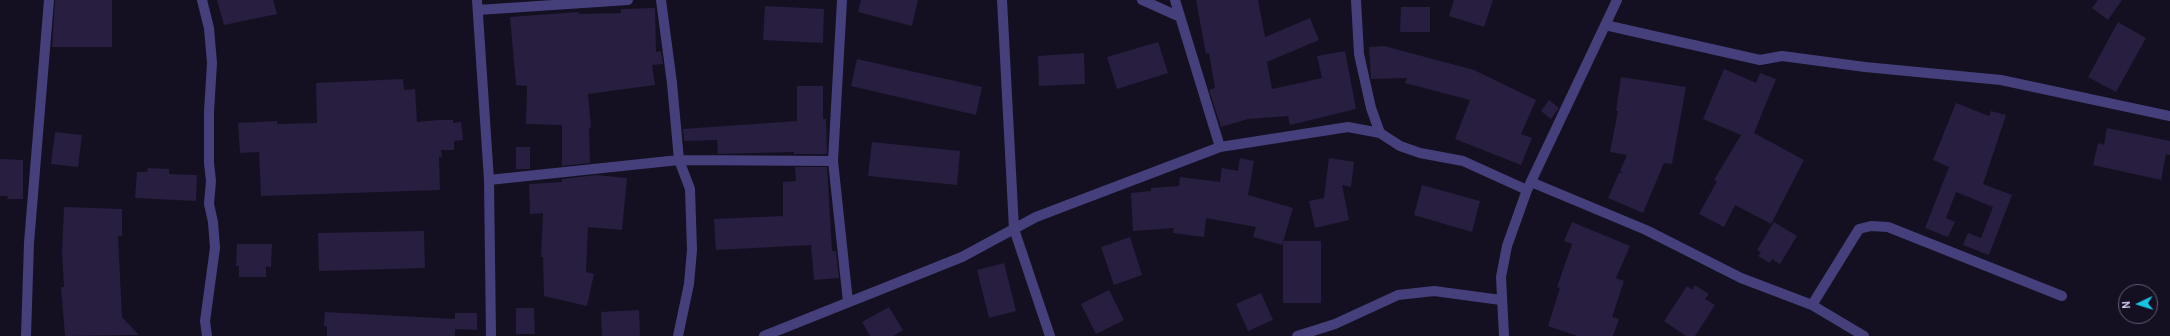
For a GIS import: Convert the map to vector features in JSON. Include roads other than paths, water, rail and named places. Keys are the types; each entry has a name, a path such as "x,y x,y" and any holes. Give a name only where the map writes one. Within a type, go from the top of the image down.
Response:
{"street":[{"path":"26,336 29,242 49,0"},
{"path":"202,0 209,28 212,63 209,112 209,163 211,181 209,204 213,222 215,248 205,316 207,336"},
{"path":"491,336 489,180 477,5 628,0"},
{"path":"661,0 672,83 678,160 690,189 692,250 690,284 678,336"},
{"path":"842,0 833,161 848,302"},
{"path":"1002,0 1014,229 1050,336"},
{"path":"1142,0 1180,18"},
{"path":"1175,0 1220,147"},
{"path":"1356,0 1359,54 1370,108 1380,133"},
{"path":"1504,336 1501,277 1507,246 1529,186 1617,0"},
{"path":"1605,25 1760,60 1782,56 1865,67 2001,80 2170,116"},
{"path":"764,336 962,258 1036,217 1220,147 1348,128 1380,133 1400,146 1420,153 1463,161 1646,230 1741,278 1812,305 1864,336"},
{"path":"489,180 678,160 833,161"},
{"path":"1812,305 1860,229 1871,226 1888,227 2062,296"},
{"path":"1297,336 1334,324 1398,295 1434,291 1501,300"}]}
